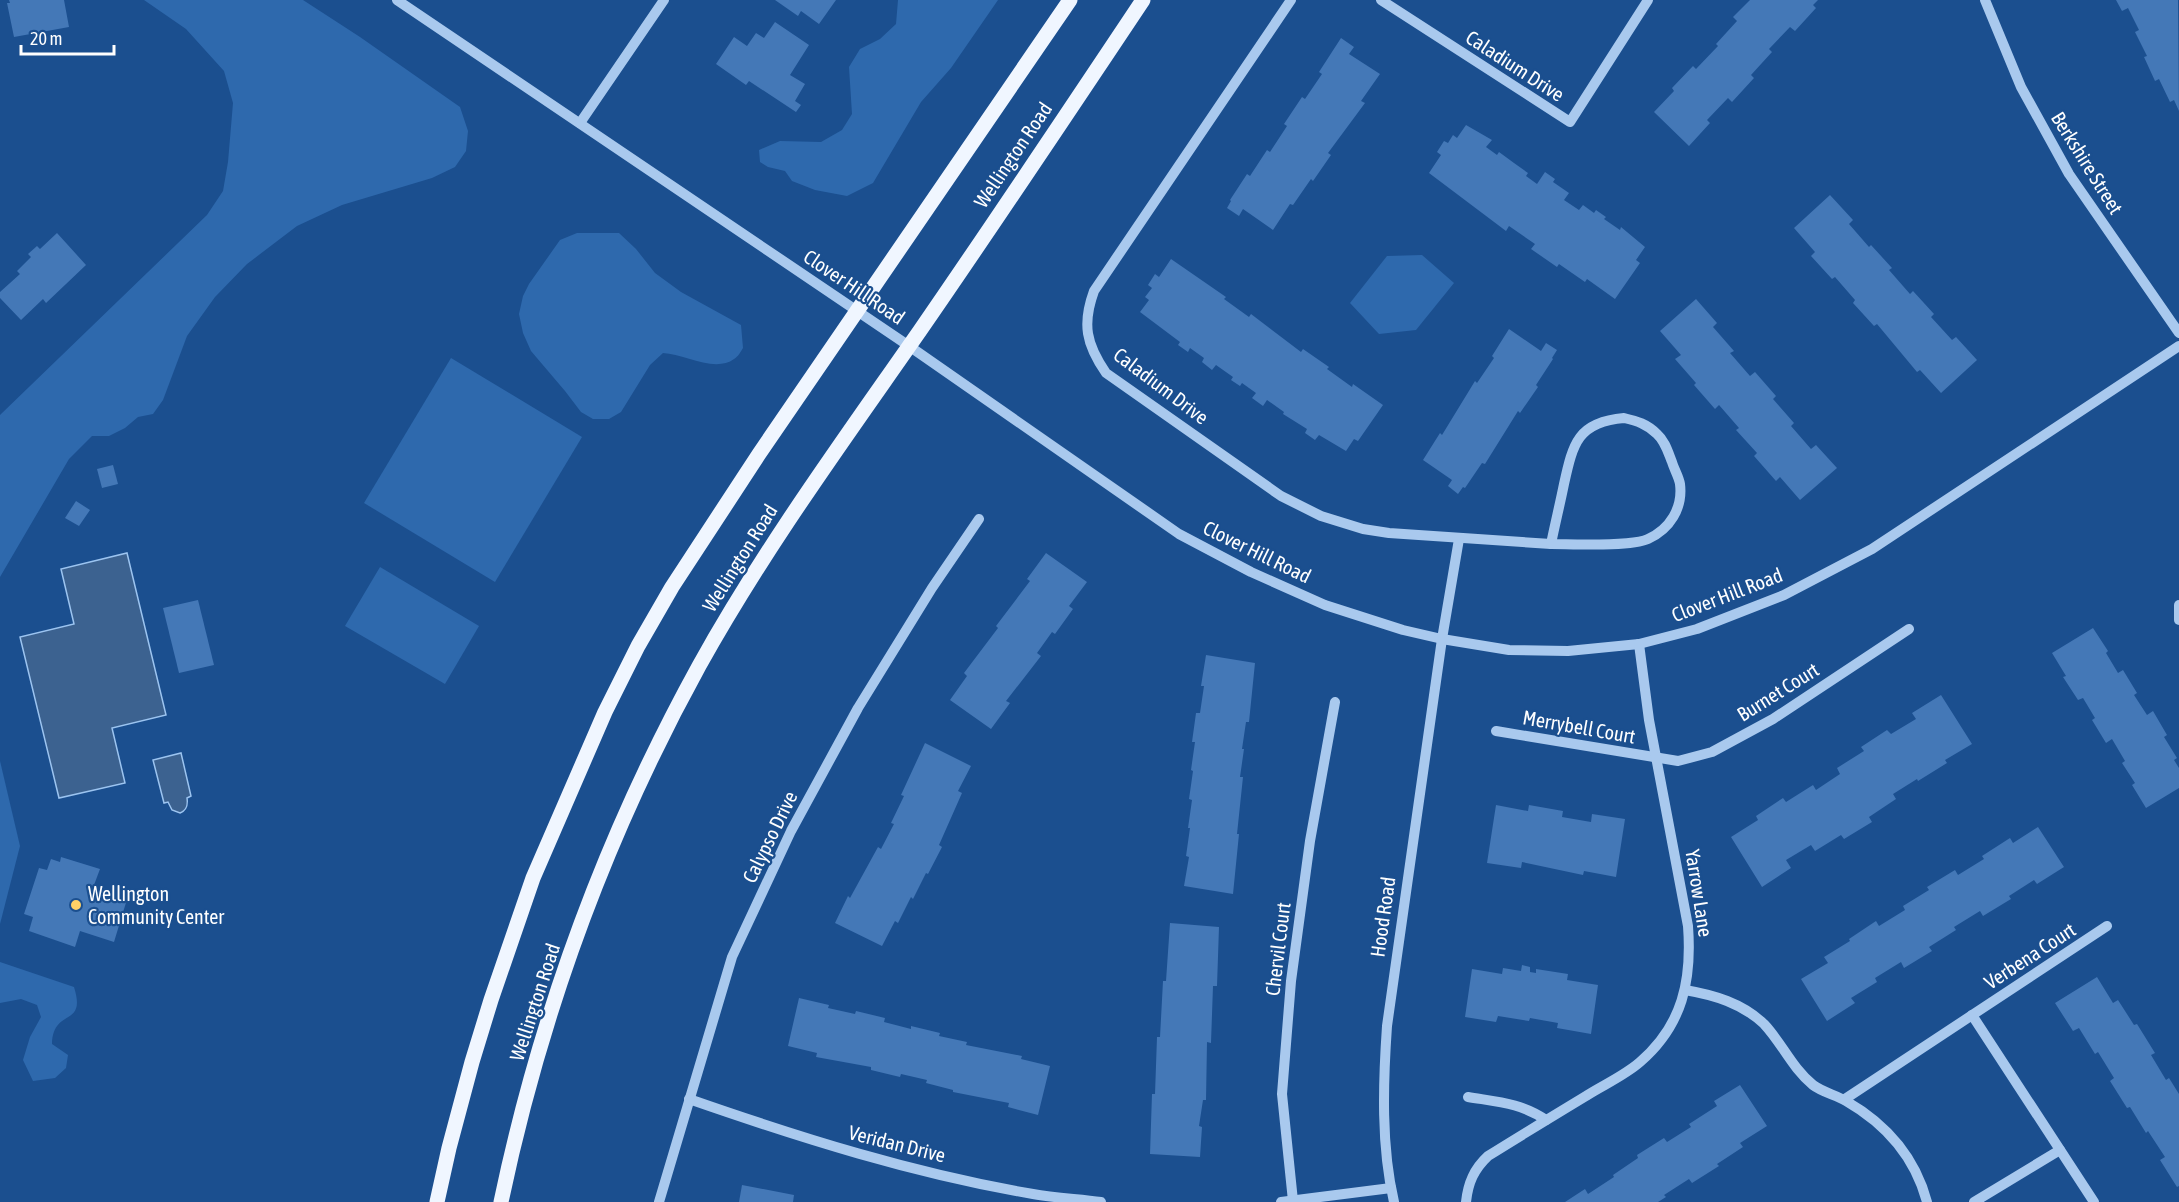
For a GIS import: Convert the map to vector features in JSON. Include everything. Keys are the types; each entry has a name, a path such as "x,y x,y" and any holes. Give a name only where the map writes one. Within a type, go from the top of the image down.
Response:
{"main road":[{"name":"Wellington Road","path":"437,1202 449,1148 495,989 533,878 605,712 638,646 672,587 857,310 1070,0"},
{"name":"Wellington Road","path":"501,1202 512,1151 556,993 618,831 660,740 699,665 775,539 909,346 1143,0"}],"street":[{"name":"Clover Hill Road","path":"397,0 857,310 1179,534 1251,572 1325,605 1403,630 1442,639 1509,650 1545,651 1639,644 1697,629 1784,595 1872,549 2179,346"},
{"path":"580,123 664,0"},
{"name":"Caladium Drive","path":"1291,0 1094,291 1088,308 1087,331 1093,354 1106,373 1281,496 1321,516 1363,529 1389,533 1551,544"},
{"name":"Caladium Drive","path":"1381,0 1570,122 1648,0"},
{"name":"Berkshire Street","path":"1985,0 2017,78 2069,174 2179,333"},
{"path":"1624,418 1642,423 1658,434 1680,483 1679,506 1672,520 1662,531 1636,542 1551,544 1570,453 1580,436 1591,426 1605,420 1624,418"},
{"name":"Calypso Drive","path":"659,1202 732,957 791,831 858,708 932,588 979,519"},
{"path":"1442,639 1459,539"},
{"path":"2179,605 2179,621"},
{"name":"Burnet Court","path":"1656,758 1678,761 1712,752 1773,719 1909,629"},
{"name":"Hood Road","path":"1394,1202 1385,1128 1384,1076 1387,1026 1442,639"},
{"name":"Yarrow Lane","path":"1466,1202 1469,1182 1479,1164 1488,1156 1638,1064 1661,1042 1677,1016 1685,990 1690,953 1688,926 1648,720 1639,644"},
{"name":"Chervil Court","path":"1293,1201 1282,1094 1292,981 1310,841 1335,702"},
{"name":"Merrybell Court","path":"1496,730 1656,758"},
{"name":"Verbena Court","path":"1845,1100 2107,926"},
{"path":"1685,990 1714,995 1741,1006 1764,1025 1794,1067 1815,1087 1845,1100 1873,1118 1902,1147 1922,1182 1927,1202"},
{"path":"1972,1016 2094,1202"},
{"path":"1468,1097 1509,1103 1531,1110 1546,1120"},
{"name":"Veridan Drive","path":"689,1099 796,1137 906,1167 1033,1194 1101,1202"},
{"path":"1974,1202 2060,1150"},
{"path":"1281,1202 1391,1188"}],"shaded area":[{"path":"144,0 303,0 460,107 468,131 466,151 455,167 432,178 342,205 297,226 247,264 215,297 187,336 163,400 153,414 138,417 125,428 109,436 92,436 69,459 0,577 0,415 207,215 223,191 233,103 224,71 186,29"},
{"path":"898,0 998,0 951,68 921,102 873,183 847,196 815,190 792,181 785,171 768,167 760,162 759,150 780,141 821,142 842,130 852,114 849,67 860,49 880,39 896,24"},
{"path":"577,233 619,233 636,249 655,273 681,292 741,325 743,348 739,354 726,363 709,364 663,353 650,365 621,412 609,419 593,419 581,412 531,351 523,333 519,314 523,296 529,284 560,240"},
{"path":"1422,255 1454,283 1416,330 1379,334 1350,303 1387,256"},
{"path":"451,358 582,437 495,582 364,503"},
{"path":"127,553 166,715 112,728 125,783 59,798 20,637 74,624 61,569"},
{"path":"380,567 479,626 445,684 345,626"},
{"path":"181,753 191,796 187,798 186,809 180,813 172,810 168,802 164,803 153,760"},
{"path":"0,761 20,846 0,924"},
{"path":"0,962 74,987 76,1008 58,1025 54,1033 52,1044 68,1055 66,1068 55,1078 33,1081 23,1060 30,1037 41,1017 37,1005 21,999 0,1003"}],"building":[{"path":"9,0 64,0 69,27 14,37 7,3 10,3"},
{"path":"775,0 836,0 819,24 801,11 798,16"},
{"path":"1750,0 1818,0 1813,5 1816,8 1795,31 1790,27 1769,49 1772,52 1751,75 1754,78 1732,102 1728,98 1707,120 1710,123 1689,146 1654,112 1693,66 1696,69 1718,46 1716,44 1737,21 1733,17"},
{"path":"2116,0 2178,0 2179,111 2174,100 2170,102 2159,79 2155,81 2144,57 2147,56 2135,32 2139,30 2128,8 2122,11"},
{"path":"775,22 809,45 790,75 805,84 795,101 801,105 796,112 749,81 746,85 716,64 734,37 747,46 756,33 764,38"},
{"path":"1341,38 1354,47 1349,54 1380,74 1361,101 1365,103 1328,153 1331,155 1313,181 1311,179 1293,205 1290,204 1273,230 1243,209 1239,216 1227,208 1230,200 1247,174 1250,176 1267,150 1270,152 1287,126 1284,124 1302,97 1305,99 1322,74 1319,72"},
{"path":"1466,125 1492,140 1486,147 1497,155 1499,152 1528,173 1526,176 1537,184 1545,172 1555,179 1553,182 1569,193 1564,200 1579,210 1583,205 1594,213 1596,210 1606,217 1604,219 1620,230 1621,227 1645,247 1636,260 1640,263 1615,299 1587,279 1585,282 1559,264 1557,267 1531,249 1535,244 1509,226 1506,231 1429,173 1441,155 1437,152 1444,141 1448,143 1453,135 1457,138"},
{"path":"1830,195 1853,220 1849,224 1892,268 1889,270 1910,294 1913,291 1934,314 1931,317 1952,340 1956,337 1977,360 1941,393 1920,370 1917,372 1877,324 1874,326 1853,303 1855,300 1835,277 1832,279 1811,256 1815,252 1794,228"},
{"path":"57,233 86,265 46,303 43,299 21,320 0,298 0,292 20,274 17,271 31,257 28,254 37,246 40,249"},
{"path":"1171,259 1226,297 1224,299 1249,317 1251,314 1301,352 1303,349 1352,387 1353,384 1383,405 1358,441 1354,439 1346,451 1319,435 1315,440 1305,433 1307,429 1283,414 1284,412 1267,400 1263,406 1252,398 1256,393 1242,383 1240,386 1231,380 1233,377 1216,365 1212,370 1202,362 1204,358 1190,348 1188,352 1178,345 1180,342 1140,312 1149,300 1145,297 1152,288 1148,285 1155,274 1159,277"},
{"path":"1696,299 1717,323 1713,327 1734,351 1730,353 1750,376 1755,372 1776,396 1773,399 1794,423 1791,426 1811,449 1816,445 1837,468 1800,500 1780,477 1776,481 1754,456 1757,453 1736,430 1739,428 1719,405 1715,409 1694,385 1696,383 1675,359 1681,355 1660,331"},
{"path":"1509,329 1541,351 1546,343 1557,350 1536,385 1538,387 1520,413 1518,411 1485,464 1482,463 1465,488 1463,487 1458,494 1448,486 1452,480 1423,460 1440,433 1442,435 1475,381 1477,383 1494,358 1492,356"},
{"path":"113,465 118,484 102,488 97,469"},
{"path":"76,501 90,510 79,526 65,518"},
{"path":"1046,553 1087,582 1069,606 1073,609 1055,634 1052,632 1037,653 1041,656 1006,701 1010,703 991,729 950,700 967,676 964,673 998,628 996,626 1030,581 1027,579"},
{"path":"198,600 214,665 179,673 163,608"},
{"path":"2093,628 2108,651 2106,653 2118,673 2123,670 2137,693 2134,695 2147,715 2153,711 2167,735 2164,737 2177,758 2174,760 2179,768 2179,788 2146,808 2132,785 2135,783 2122,763 2125,761 2112,739 2106,743 2092,720 2095,718 2083,698 2078,700 2063,677 2066,676 2052,653"},
{"path":"1206,655 1255,663 1249,722 1246,722 1242,749 1244,749 1240,777 1243,777 1233,894 1184,886 1189,857 1186,856 1192,800 1189,799 1195,742 1192,742 1196,713 1200,713"},
{"path":"1941,695 1972,744 1945,760 1947,763 1893,794 1896,799 1869,817 1872,822 1844,839 1841,835 1815,851 1811,845 1786,860 1791,868 1762,887 1731,837 1758,820 1756,816 1783,798 1786,802 1813,785 1816,790 1840,774 1837,768 1864,751 1861,747 1887,730 1891,734 1916,719 1912,713"},
{"path":"925,743 971,766 958,791 962,793 939,845 942,847 913,899 911,897 898,923 895,921 882,946 835,923 848,896 850,898 878,847 881,849 894,824 891,823 904,796 901,795"},
{"path":"1496,805 1528,811 1529,805 1563,811 1562,817 1591,822 1592,814 1625,819 1616,877 1584,871 1583,875 1522,862 1521,868 1487,863"},
{"path":"2038,827 2064,867 2037,884 2034,880 2009,896 2011,899 1983,916 1980,911 1954,927 1956,930 1929,947 1932,951 1904,968 1901,962 1875,978 1877,982 1851,998 1855,1003 1827,1021 1801,979 1828,963 1824,957 1876,921 1879,926 1905,910 1903,906 1929,890 1927,887 1955,870 1958,875 1984,859 1982,856 2010,838 2013,843"},
{"name":"Wellington Community Center","path":"61,857 100,869 94,885 128,896 114,942 80,931 75,947 29,931 33,917 24,914 39,868 47,870 51,859 60,862"},
{"path":"1170,923 1219,927 1217,986 1213,986 1211,1043 1207,1042 1206,1100 1203,1100 1199,1126 1202,1127 1200,1157 1150,1154 1152,1094 1155,1094 1157,1037 1160,1037 1163,981 1166,981"},
{"path":"1522,965 1530,967 1530,972 1536,973 1536,969 1568,974 1567,980 1598,985 1591,1034 1557,1028 1558,1023 1530,1018 1529,1021 1498,1016 1496,1022 1465,1017 1472,969 1502,974 1503,968 1521,971"},
{"path":"2097,977 2113,1003 2118,1000 2134,1025 2137,1024 2155,1053 2151,1055 2166,1080 2169,1078 2179,1094 2179,1186 2177,1187 2160,1160 2165,1157 2148,1131 2146,1133 2130,1107 2127,1108 2110,1081 2114,1078 2098,1052 2095,1054 2079,1028 2073,1031 2055,1003"},
{"path":"799,998 829,1005 828,1008 855,1014 856,1011 885,1018 884,1022 940,1033 939,1036 967,1042 966,1045 1022,1056 1021,1059 1050,1066 1038,1115 1008,1107 1009,1103 953,1092 953,1090 926,1083 927,1080 901,1074 900,1077 871,1070 871,1067 816,1057 817,1053 788,1046"},
{"path":"1740,1085 1767,1126 1740,1143 1743,1147 1717,1164 1719,1166 1692,1183 1689,1179 1664,1195 1666,1197 1658,1202 1565,1202 1585,1189 1588,1194 1638,1158 1637,1155 1664,1138 1667,1142 1691,1127 1689,1124 1717,1106 1714,1101"},
{"path":"742,1185 794,1195 793,1202 739,1202"}],"place":[{"name":"Wellington Community Center","path":"76,905"}]}
